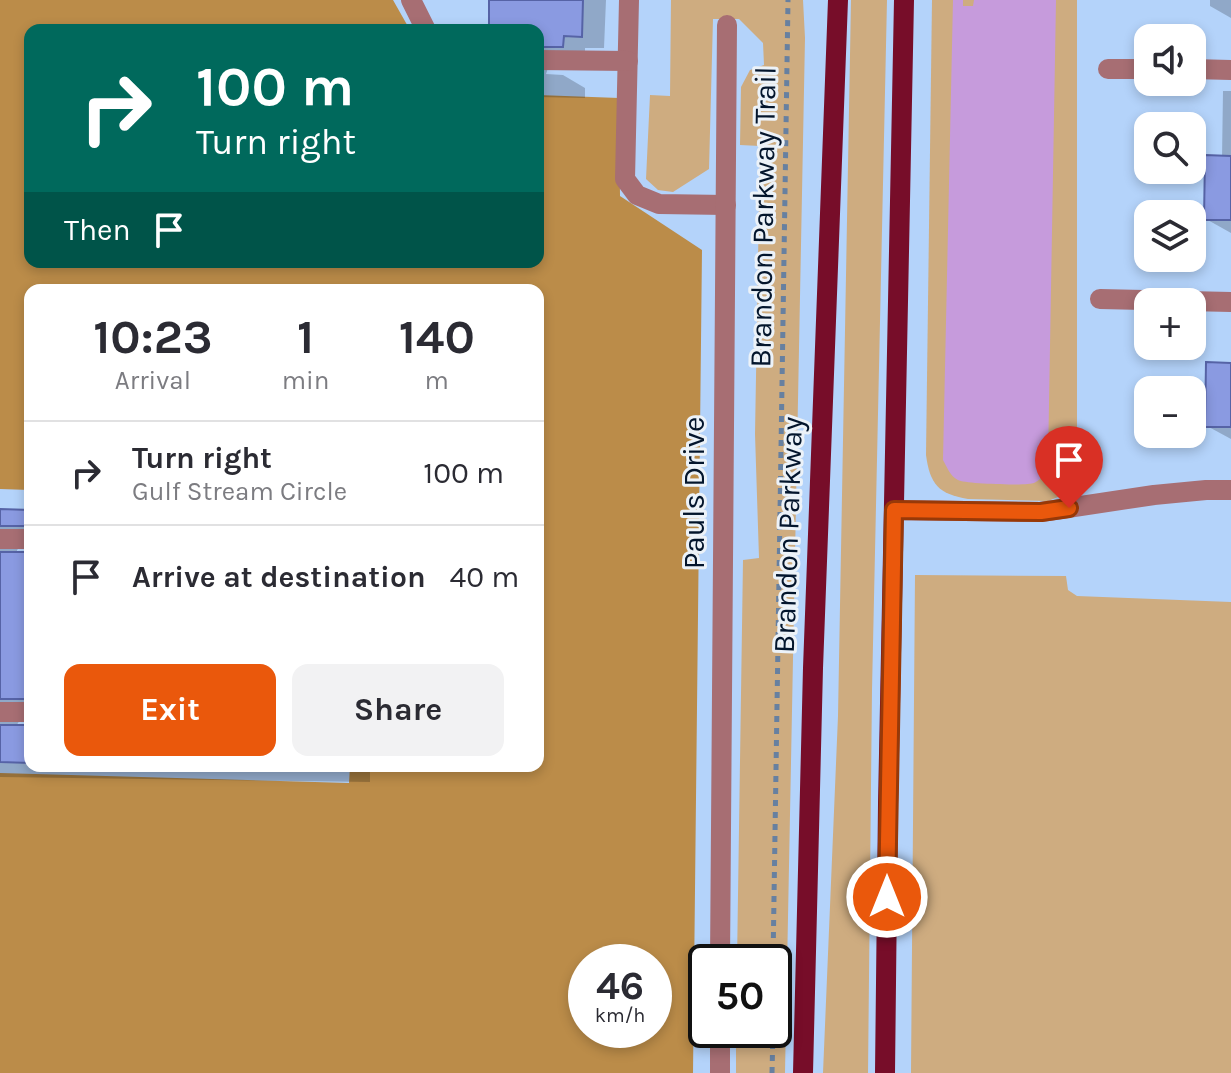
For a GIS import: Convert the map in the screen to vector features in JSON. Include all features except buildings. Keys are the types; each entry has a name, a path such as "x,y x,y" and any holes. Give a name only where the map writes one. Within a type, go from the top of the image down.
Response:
{"main road":[{"path":"828,0 836,37"},
{"name":"Brandon Parkway","path":"803,1073 812,698 838,0"},
{"path":"885,1073 904,0"}],"street":[{"path":"411,0 423,24"},
{"path":"629,0 625,179 637,195 659,204 726,205"},
{"name":"Pauls Drive","path":"720,944 727,25"},
{"path":"544,60 628,61"},
{"path":"1108,69 1134,69"},
{"path":"1206,69 1231,70"},
{"path":"1100,299 1231,302"},
{"path":"894,510 1041,512 1154,495 1231,490"},
{"path":"0,539 24,539"},
{"path":"0,712 24,712"},
{"path":"720,1048 720,1073"}],"path":[{"name":"Brandon Parkway Trail","path":"773,944 788,0"},
{"path":"772,1073 773,1048"}],"shaded area":[{"path":"0,0 393,0 407,24 24,24 24,268 544,268 544,95 619,98 620,196 702,250 694,944 688,944 688,1048 693,1048 693,1073 0,1073 0,773 349,783 350,772 544,772 544,284 24,284 24,490 0,489"},
{"path":"671,0 803,0 805,38 787,944 737,944 743,560 759,558 755,434 760,146 740,145 741,87 750,70 764,65 763,43 739,19 713,19 709,169 673,192 658,190 646,179 650,95 670,96"},
{"path":"851,0 887,0 872,690 868,1073 823,1073 838,716"},
{"path":"932,0 1077,0 1077,483 1063,495 1048,501 958,497 937,486 928,465"},
{"path":"953,0 963,0 963,6 973,6 974,0 1056,0 1048,462 1042,477 1029,484 958,480 943,460"},
{"path":"915,575 1066,576 1068,590 1077,596 1231,602 1231,1073 911,1073"},
{"path":"736,1048 785,1048 785,1073 736,1073"}],"route":[{"path":"887,897 894,510 1041,512 1069,508"}]}
